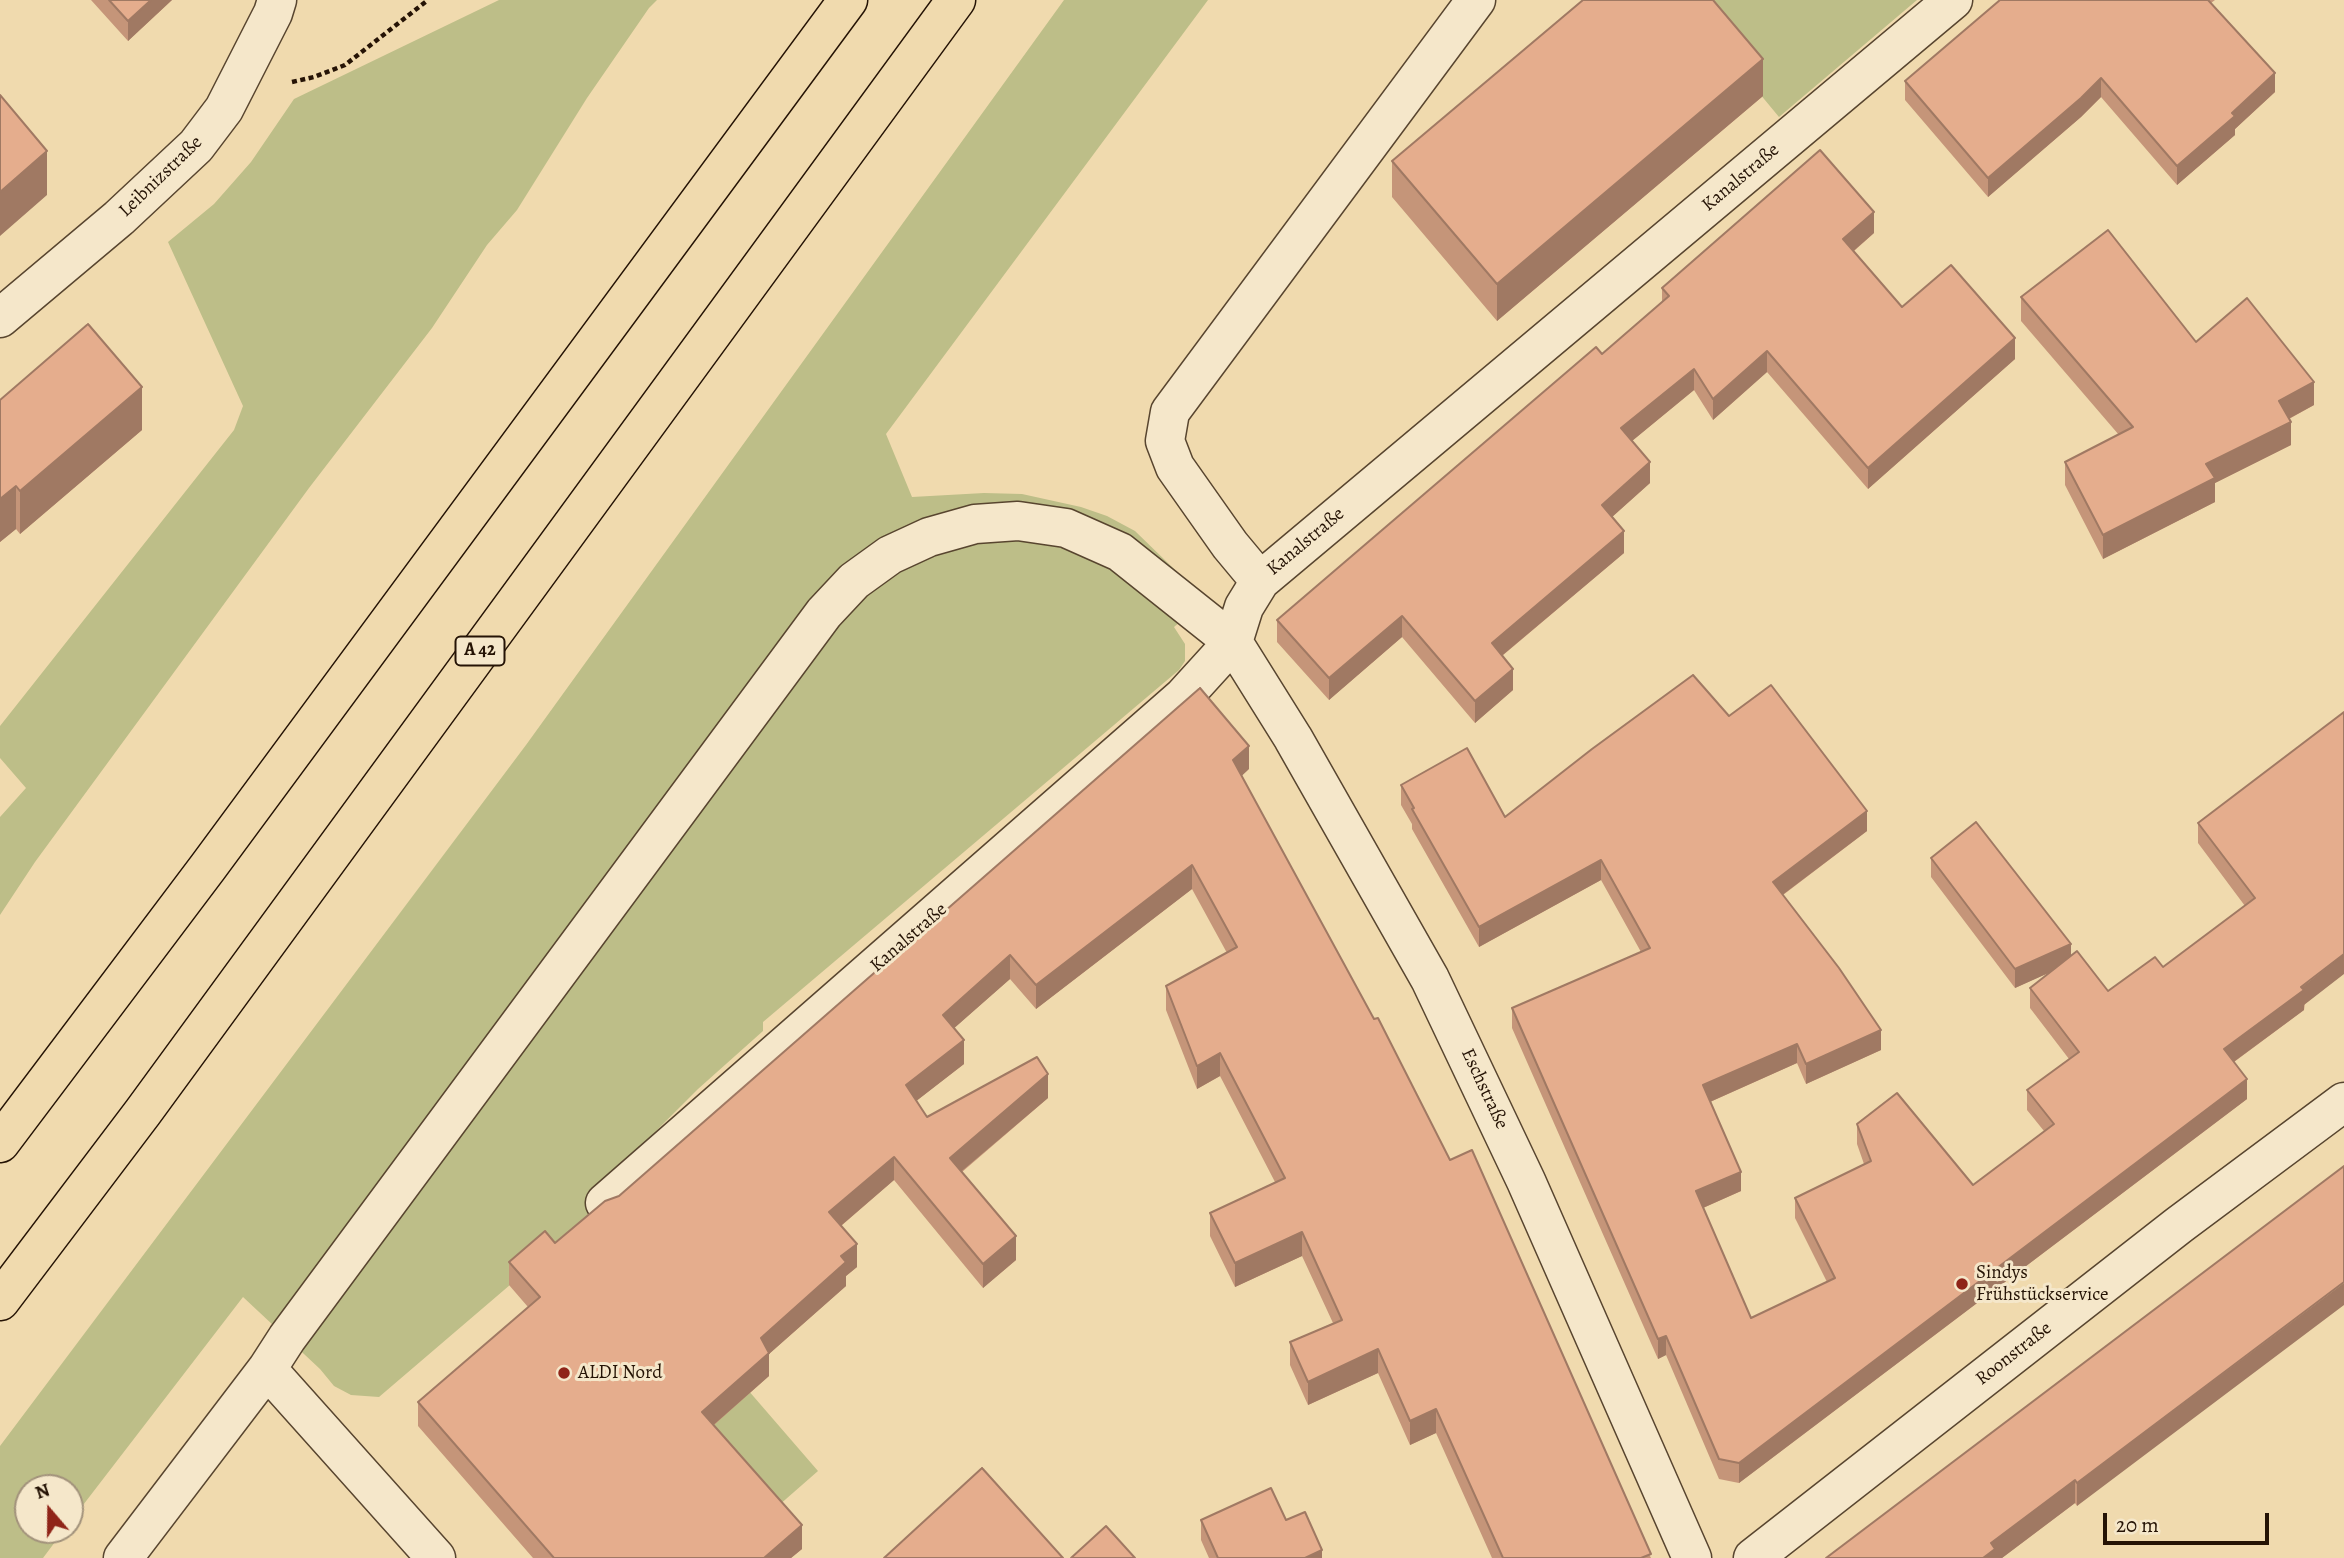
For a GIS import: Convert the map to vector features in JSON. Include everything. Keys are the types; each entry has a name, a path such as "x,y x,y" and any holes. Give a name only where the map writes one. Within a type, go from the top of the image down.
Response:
{"highway":[{"path":"0,1143 208,867 848,0"},
{"name":"A 42","path":"0,1301 143,1112 956,0"}],"street":[{"name":"Leibnizstraße","path":"0,318 119,218 196,146 223,109 244,72 277,0"},
{"path":"1260,581 1230,545 1175,467 1165,441 1170,412 1476,0"},
{"name":"Kanalstraße","path":"605,1203 1183,697 1233,642 1244,607 1260,581 1953,0"},
{"name":"Eschstraße","path":"123,1558 267,1369 287,1338 824,613 854,582 890,555 929,537 975,524 1018,521 1066,528 1120,552 1233,642 1293,738 1435,990 1526,1181 1692,1558"},
{"name":"Roonstraße","path":"1753,1558 2179,1225 2344,1102"},
{"path":"267,1369 436,1558"}],"path":[{"path":"244,72 286,83 314,78 345,65 428,0"}],"green space":[{"path":"499,0 657,0 587,98 517,210 487,245 432,328 309,488 35,862 0,915 0,817 26,788 0,758 0,726 234,430 243,406 168,242 214,204 251,162 294,99"},
{"path":"1064,0 1208,0 886,434 912,497 1022,494 1081,507 1107,516 1135,531 1206,600 1174,627 1185,644 1185,661 1179,670 763,1022 763,1031 698,1089 588,1205 818,1471 770,1513 545,1255 379,1397 351,1395 334,1386 320,1369 243,1297 84,1504 84,1474 14,1474 14,1544 54,1544 43,1558 0,1558 0,1446 526,745"},
{"path":"1682,0 1917,0 1779,117"}],"building":[{"path":"109,0 151,0 128,21"},
{"path":"1583,0 1713,0 1763,59 1497,284 1392,161"},
{"path":"2000,0 2208,0 2275,73 2232,113 2235,116 2177,166 2101,78 1988,178 1905,81"},
{"path":"0,95 47,151 0,192"},
{"path":"1820,150 1874,212 1843,239 1902,307 1951,265 2015,338 1868,468 1767,351 1713,399 1694,369 1621,428 1650,462 1602,505 1624,531 1492,643 1513,669 1475,701 1402,616 1329,678 1277,620 1596,347 1602,354 1669,296 1662,288"},
{"path":"2108,230 2196,342 2247,298 2314,382 2279,401 2291,422 2206,464 2215,478 2103,535 2065,462 2133,427 2021,297"},
{"path":"88,324 142,387 20,491 16,486 0,499 0,400"},
{"path":"1693,675 1729,716 1771,685 1867,811 1773,882 1839,968 1881,1030 1806,1064 1797,1044 1703,1085 1741,1172 1696,1191 1751,1318 1835,1278 1795,1198 1871,1161 1857,1124 1897,1093 1973,1185 2054,1124 2027,1090 2079,1052 2030,988 2077,951 2108,991 2155,957 2163,967 2255,898 2198,823 2344,712 2344,954 2301,987 2304,990 2224,1049 2247,1079 1739,1463 1719,1459 1666,1336 1658,1339 1512,1008 1650,948 1601,860 1479,927 1401,785 1467,748 1505,817"},
{"path":"1200,688 1249,746 1233,760 1374,1019 1378,1018 1450,1160 1472,1150 1651,1554 1641,1558 1503,1558 1436,1409 1410,1421 1378,1349 1308,1382 1290,1342 1342,1320 1302,1232 1235,1263 1210,1213 1285,1178 1220,1053 1197,1066 1166,986 1237,947 1192,865 1036,985 1010,955 943,1015 964,1040 906,1085 927,1117 1037,1057 1048,1074 950,1158 1016,1236 983,1264 894,1157 829,1212 857,1244 841,1256 846,1262 761,1338 769,1353 702,1412 802,1525 764,1558 554,1558 418,1402 540,1297 509,1262 545,1231 555,1243 605,1201 619,1196"},
{"path":"1976,822 2071,944 2015,969 1931,858"},
{"path":"2344,1166 2344,1282 2077,1483 2075,1480 1991,1543 1995,1549 1983,1558 1826,1558"},
{"path":"982,1468 1063,1558 884,1558"},
{"path":"1271,1488 1286,1520 1305,1512 1322,1550 1305,1558 1218,1558 1201,1520"},
{"path":"1106,1526 1135,1558 1071,1558"}],"place":[{"name":"Sindys Frühstückservice","path":"1962,1284"},
{"name":"ALDI Nord","path":"564,1373"}]}
